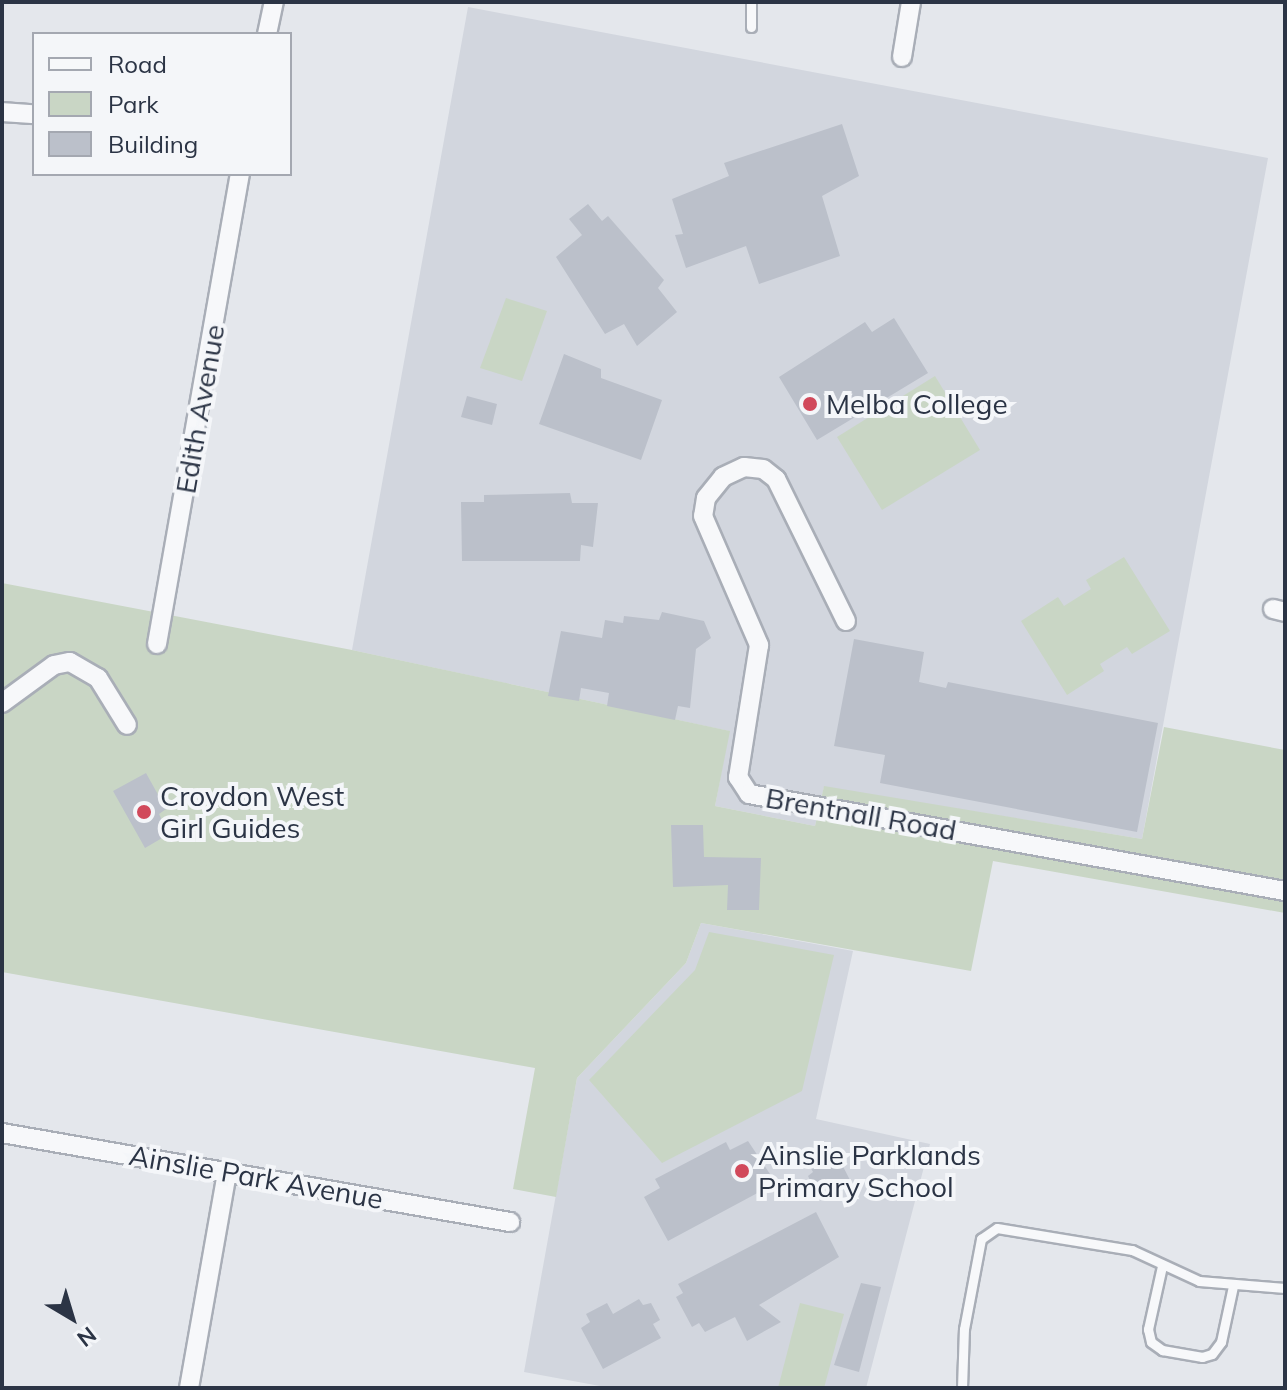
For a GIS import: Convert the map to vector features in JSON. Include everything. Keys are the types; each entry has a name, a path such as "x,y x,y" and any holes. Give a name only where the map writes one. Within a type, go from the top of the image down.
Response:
{"street":[{"path":"267,32 274,2"},
{"path":"902,57 911,2"},
{"path":"2,112 32,114"},
{"name":"Edith Avenue","path":"157,644 240,176"},
{"name":"Brentnall Road","path":"846,621 776,479 763,469 744,467 723,477 706,498 703,516 759,645 738,777 749,794 1285,891"},
{"path":"2,703 54,665 70,662 98,678 127,725"},
{"name":"Ainslie Park Avenue","path":"2,1133 510,1222"},
{"path":"189,1388 227,1172"}],"lane":[{"path":"751,2 751,27"},
{"path":"962,1388 964,1329 987,1232 997,1228 1132,1250 1199,1281 1285,1288"},
{"path":"1162,1266 1148,1329 1151,1342 1162,1350 1202,1357 1212,1354 1221,1342 1233,1286"}],"shaded area":[{"name":"Melba College","path":"468,7 1268,158 1142,839 824,787 815,826 715,806 729,731 352,650"},
{"name":"Ainslie Parklands Primary School","path":"701,923 853,951 816,1119 930,1144 866,1388 611,1388 524,1372 577,1078 686,963"}],"green space":[{"path":"506,298 547,311 522,381 480,368"},
{"path":"935,376 980,450 882,510 837,437"},
{"path":"1124,557 1170,631 1132,654 1127,647 1100,664 1104,671 1067,695 1021,621 1058,597 1064,606 1091,589 1086,580"},
{"path":"2,583 352,650 730,731 715,806 815,826 824,786 1142,839 1164,727 1285,750 1285,913 993,861 971,971 701,923 686,963 577,1078 556,1197 513,1189 535,1068 2,972"},
{"path":"709,932 834,955 802,1091 662,1163 589,1080 695,970"},
{"path":"800,1303 844,1314 824,1388 778,1388"}],"building":[{"path":"842,124 859,176 822,196 840,256 759,284 746,246 686,268 675,235 683,234 672,199 729,176 724,163"},
{"path":"588,204 602,221 608,216 664,280 658,288 677,312 637,346 624,324 605,334 556,257 582,235 569,219"},
{"path":"894,318 928,373 817,440 779,377 865,322 872,332"},
{"path":"564,354 601,369 601,378 662,400 641,460 539,424"},
{"path":"467,396 497,404 492,425 461,417"},
{"path":"570,493 572,503 598,503 593,547 581,545 580,561 462,561 461,502 484,502 484,495"},
{"path":"662,612 704,621 711,638 696,649 690,708 678,706 675,720 607,706 609,693 581,688 579,701 548,696 561,631 602,638 605,620 623,623 624,616 659,620"},
{"path":"854,639 924,652 919,682 946,688 948,682 1158,723 1137,832 880,783 885,755 834,746"},
{"name":"Croydon West Girl Guides","path":"146,773 166,809 159,814 169,834 145,848 113,791"},
{"path":"671,825 703,825 704,857 761,858 759,910 727,910 728,885 673,887"},
{"path":"748,1141 776,1183 668,1241 644,1197 660,1188 655,1179 726,1142 730,1150"},
{"path":"833,1147 851,1182 819,1199 808,1176 813,1172 807,1161"},
{"path":"816,1212 839,1257 759,1305 781,1322 747,1341 735,1317 705,1332 699,1323 692,1327 676,1297 683,1293 678,1284"},
{"path":"861,1283 881,1287 859,1372 834,1365"},
{"path":"639,1299 643,1305 651,1303 660,1320 653,1324 661,1338 603,1369 581,1328 590,1322 586,1314 607,1303 613,1314"}],"place":[{"name":"Melba College","path":"810,404"},
{"name":"Croydon West Girl Guides","path":"144,812"},
{"name":"Ainslie Parklands Primary School","path":"742,1171"}]}
